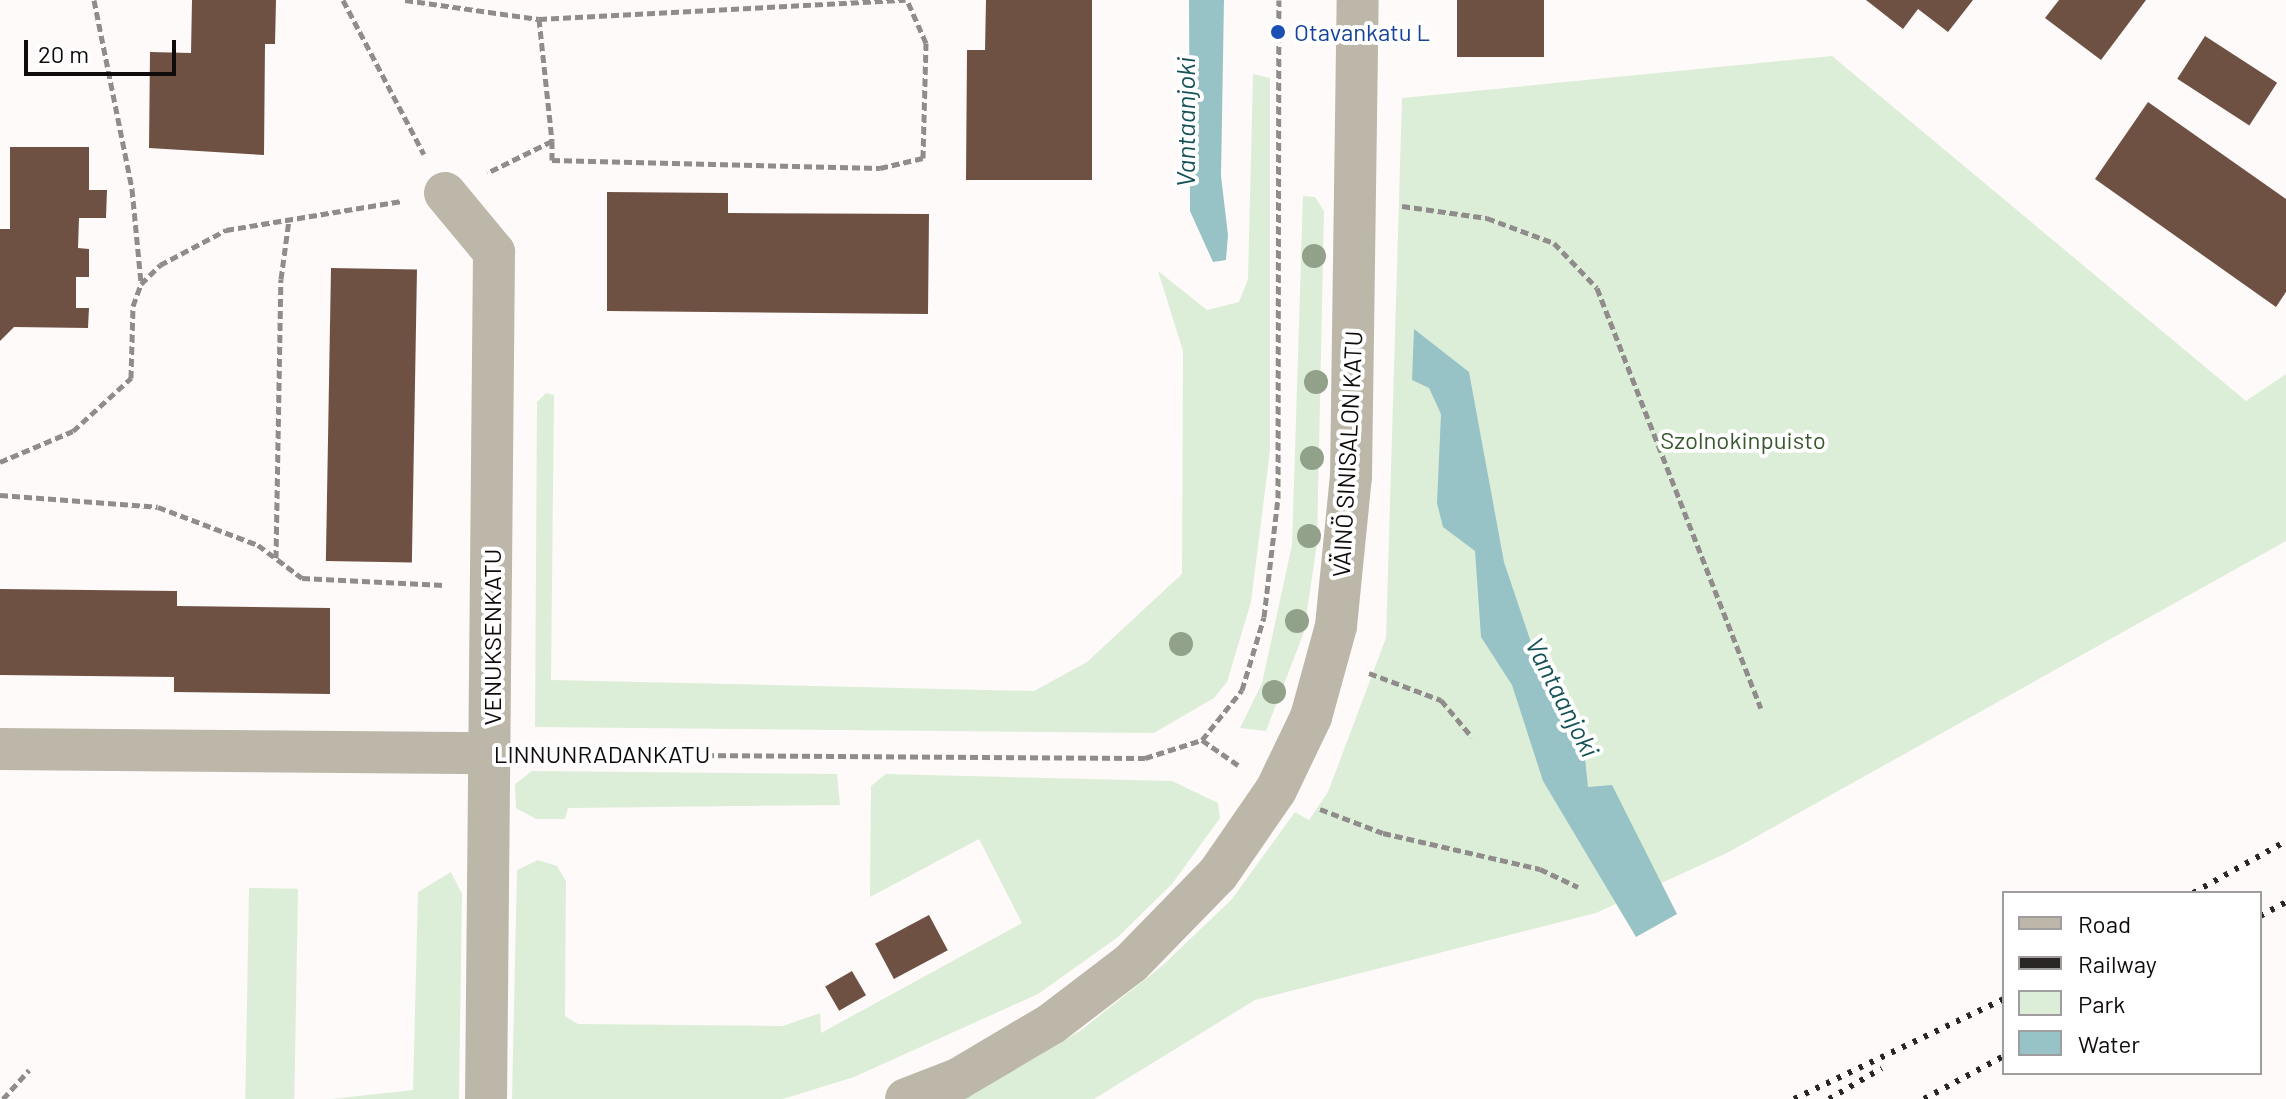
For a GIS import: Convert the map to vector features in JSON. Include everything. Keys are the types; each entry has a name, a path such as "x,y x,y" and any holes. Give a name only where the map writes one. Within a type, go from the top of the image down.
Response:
{"street":[{"name":"VÄINÖ SINISALON KATU","path":"906,1099 958,1079 1051,1024 1131,963 1218,874 1276,790 1328,662 1351,477 1358,0"},
{"name":"VENUKSENKATU","path":"445,193 494,252 486,1099"},
{"name":"LINNUNRADANKATU","path":"0,749 491,753"}],"path":[{"path":"0,462 73,431 131,378 133,306 141,284 127,160 94,0"},
{"path":"343,0 445,193"},
{"path":"405,0 539,19 906,0 926,43 923,158 880,168 552,160 539,19"},
{"name":"LINNUNRADANKATU","path":"491,753 1145,758 1202,740 1242,690 1264,617 1278,498 1279,0"},
{"path":"141,284 204,238 445,193 552,141"},
{"path":"1356,205 1416,206 1487,218 1554,243 1597,288 1761,708"},
{"path":"276,559 289,220"},
{"path":"0,495 158,507 276,559 302,578 492,587"},
{"path":"1328,662 1412,684 1461,717 1472,737"},
{"path":"1276,790 1383,833 1507,859 1578,887"},
{"path":"3,1099 29,1070"}],"green space":[{"name":"Szolnokinpuisto","path":"1832,56 2246,401 2286,374 2286,541 1727,853 1596,913 1255,1000 1094,1099 961,1099 1080,1031 1162,966 1232,899 1295,812 1309,820 1328,792 1386,638 1402,98"},
{"path":"1253,74 1270,78 1270,451 1251,602 1227,682 1214,698 1154,733 535,727 537,402 546,393 554,395 551,680 1034,691 1087,662 1182,574 1183,351 1158,271 1207,310 1239,302 1248,279"},
{"path":"1303,196 1315,197 1324,211 1317,543 1304,632 1266,731 1240,728 1262,683 1292,545"},
{"path":"532,771 837,774 840,805 568,808 565,819 536,819 516,808 515,784"},
{"path":"886,774 1172,781 1218,803 1220,818 1172,884 1118,937 1038,994 854,1077 783,1099 512,1099 517,870 538,860 557,866 566,881 565,1016 578,1024 783,1026 820,1013 821,1033 1022,923 979,839 870,897 871,786"},
{"path":"451,872 462,894 459,1099 331,1099 413,1090 418,892"},
{"path":"249,888 298,889 294,1099 245,1099"}],"water":[{"path":"1189,0 1224,0 1221,176 1228,235 1226,260 1213,262 1190,211"},
{"path":"1414,329 1469,372 1504,562 1547,690 1583,740 1588,787 1612,785 1677,914 1636,937 1543,781 1512,685 1481,637 1475,551 1443,527 1437,503 1441,414 1429,388 1412,380"}],"building":[{"path":"192,0 276,0 275,44 265,44 264,155 149,148 150,52 191,53"},
{"path":"986,0 1092,0 1092,180 966,180 967,50 985,50"},
{"path":"1457,0 1544,0 1544,57 1457,57"},
{"path":"1866,0 1973,0 1948,32 1918,9 1903,29"},
{"path":"2059,0 2146,0 2101,60 2045,18"},
{"path":"2205,36 2277,83 2249,126 2177,79"},
{"path":"2148,102 2286,199 2286,292 2276,307 2095,179"},
{"path":"10,147 89,147 89,190 107,190 106,218 79,218 78,248 89,249 89,277 76,277 76,308 89,308 88,328 14,327 0,341 0,229 10,229"},
{"path":"607,192 728,193 728,213 929,214 928,314 607,311"},
{"path":"331,268 417,270 412,562 326,561"},
{"path":"0,589 177,591 177,606 330,608 330,694 174,692 174,677 0,675"},
{"path":"929,915 948,950 894,979 875,944"},
{"path":"852,971 866,995 839,1011 825,986"}],"railway":[{"path":"2197,891 2286,841"},
{"path":"2262,915 2286,902"},
{"path":"1794,1099 2002,1000"},
{"path":"1924,1099 2002,1057"},
{"path":"1829,1099 1882,1068"}],"place":[{"name":"Otavankatu L","path":"1278,32"}],"water label":[{"name":"Vantaanjoki","path":"1185,122"},
{"name":"Vantaanjoki","path":"1563,697"}]}
